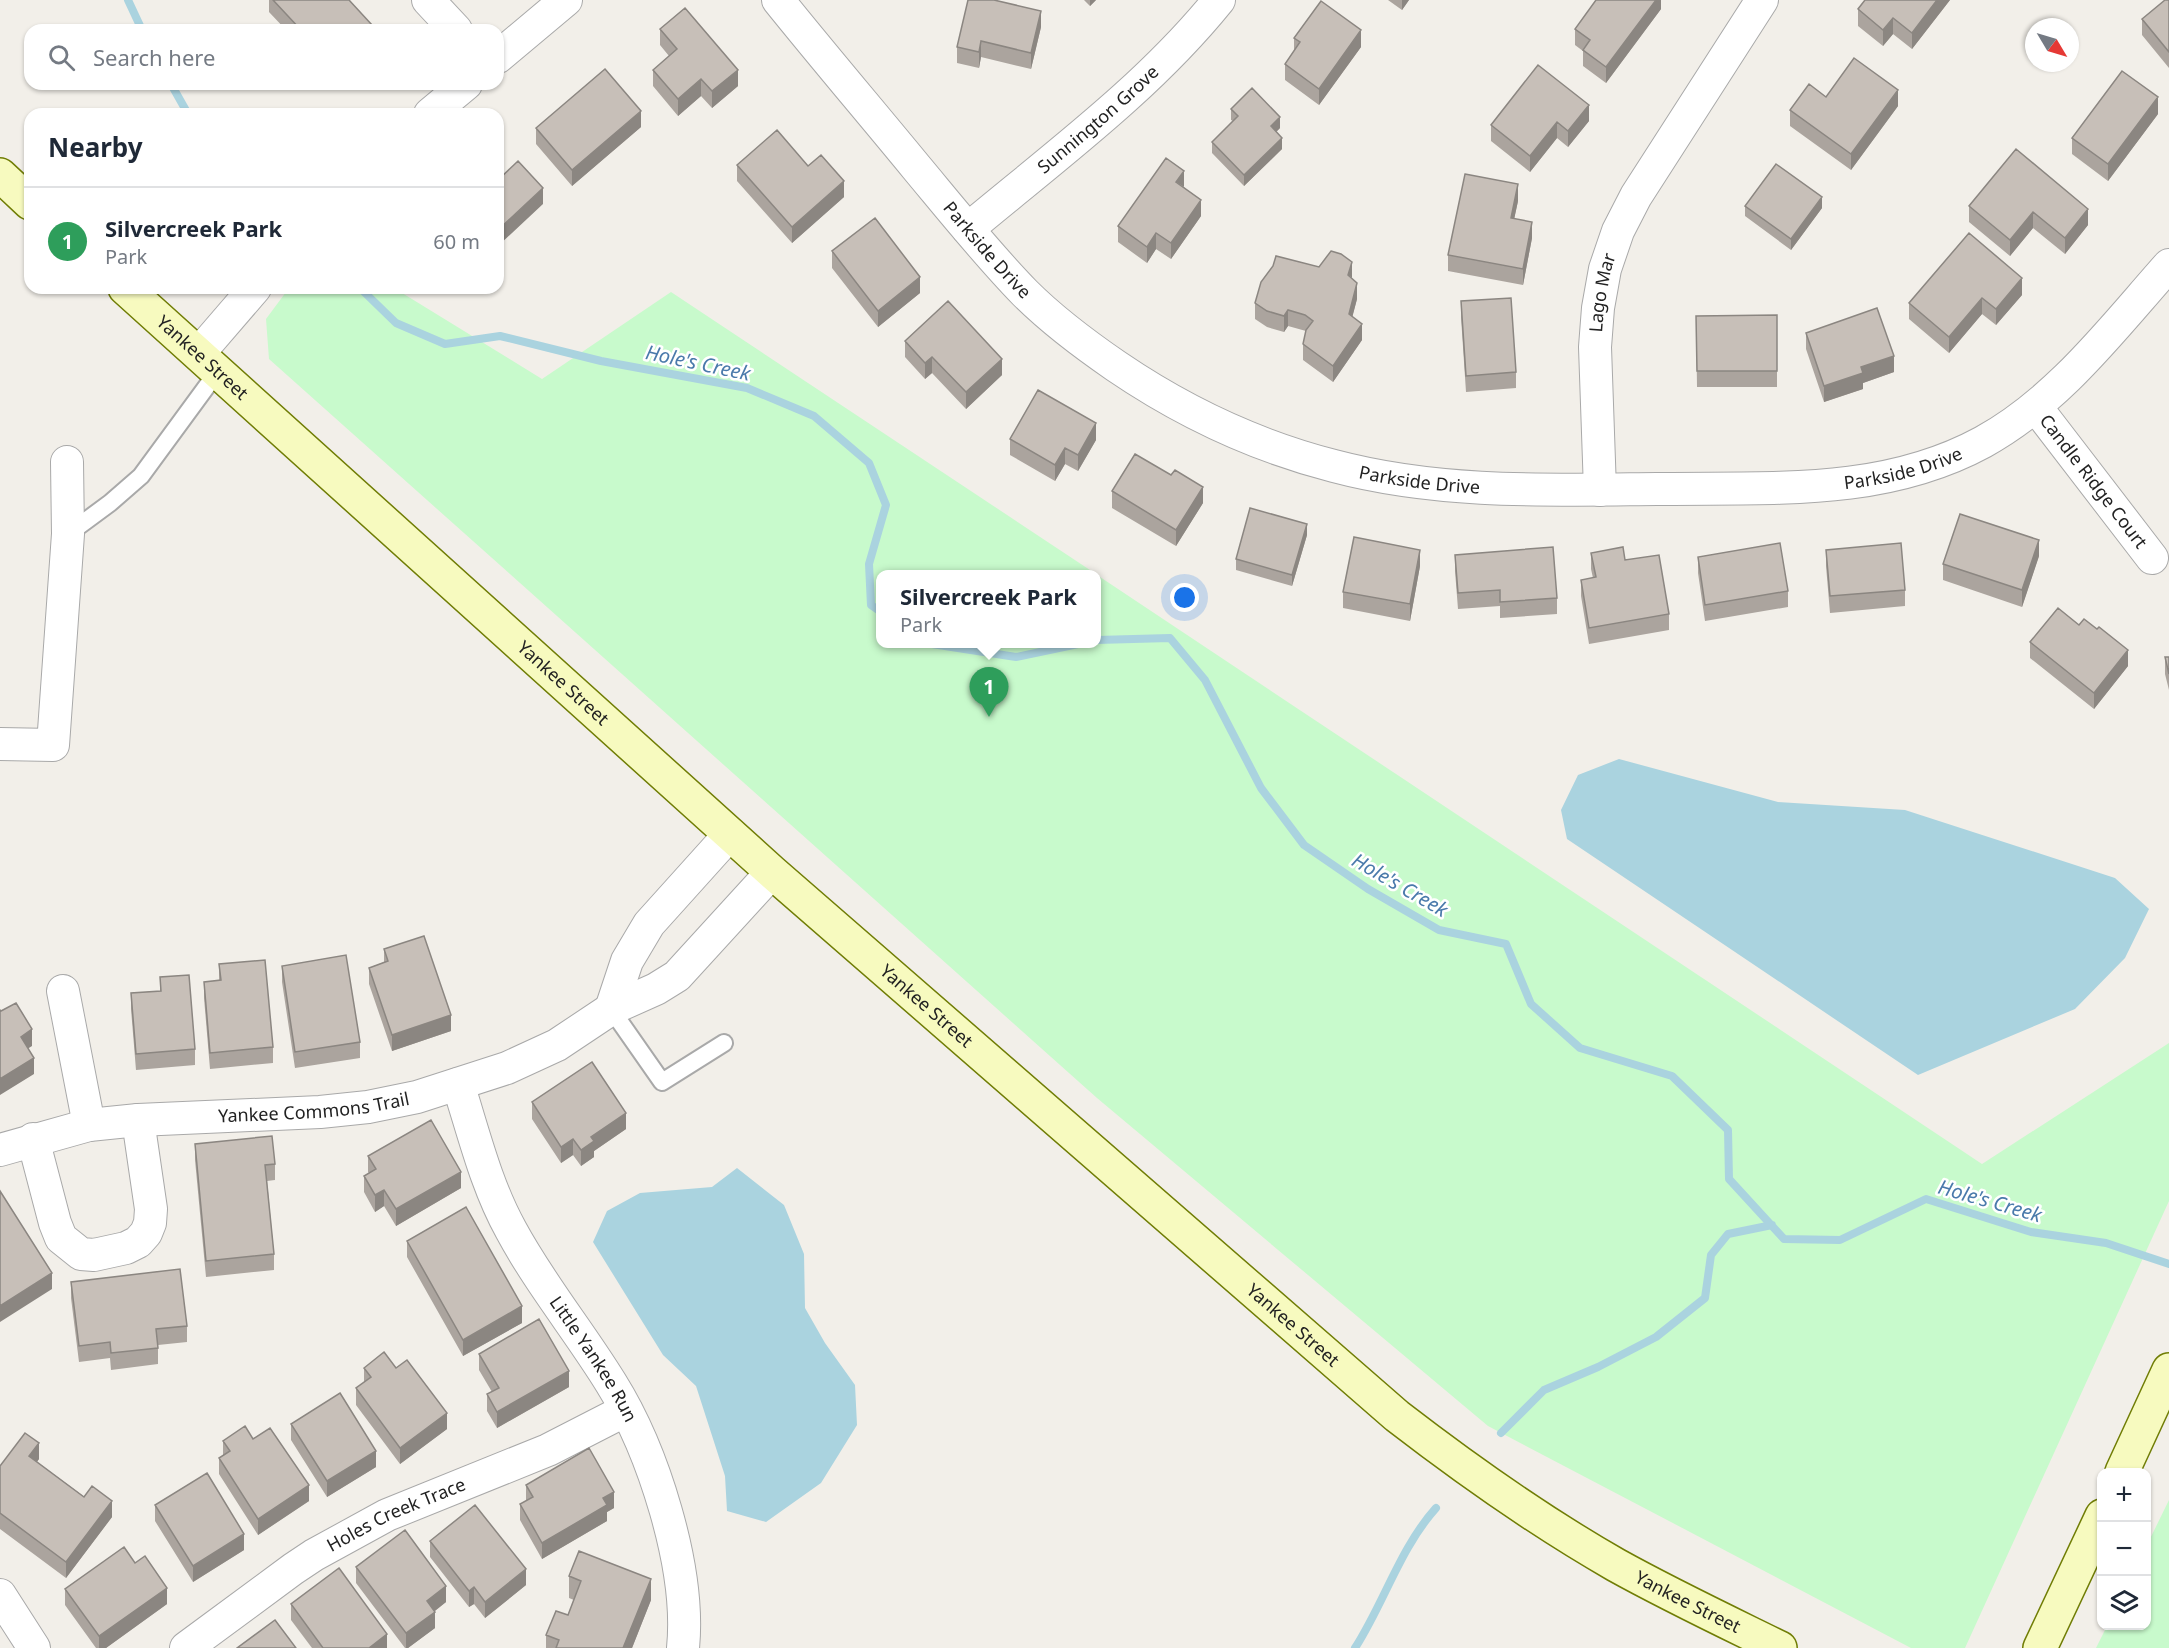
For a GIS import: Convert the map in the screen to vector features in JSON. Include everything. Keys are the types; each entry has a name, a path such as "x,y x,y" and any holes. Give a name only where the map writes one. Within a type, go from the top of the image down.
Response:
{"street":[{"path":"428,0 450,24"},
{"path":"504,52 566,0"},
{"name":"Parkside Drive","path":"778,0 968,229 1026,294 1066,330 1161,396 1191,412 1264,444 1334,466 1413,482 1461,487 1600,489 1830,487 1893,476 1942,461 1982,442 2036,407 2067,380 2169,265"},
{"name":"Sunnington Grove","path":"968,229 1124,98 1203,20 1219,0"},
{"name":"Lago Mar","path":"1600,489 1595,347 1598,308 1605,269 1618,231 1636,196 1762,0"},
{"path":"437,108 459,90"},
{"path":"0,175 24,197"},
{"name":"Yankee Street","path":"132,294 772,872 1352,1379 1456,1462 1539,1518 1618,1566 1780,1648"},
{"path":"208,362 251,294"},
{"name":"Candle Ridge Court","path":"2036,407 2152,558"},
{"path":"0,744 53,745 68,534 67,462"},
{"path":"612,1009 627,961 649,924 730,834"},
{"name":"Yankee Commons Trail","path":"0,1150 88,1125 138,1120 320,1112 368,1107 417,1097 507,1068 557,1045 612,1009 656,989 677,976 772,872"},
{"path":"63,991 88,1125"},
{"name":"Little Yankee Run","path":"458,1084 492,1193 525,1255 596,1359 626,1410 661,1493 674,1542 682,1600 683,1648"},
{"path":"33,1139 55,1223 62,1238 81,1254 94,1255 126,1248 138,1242 146,1233 150,1223 151,1209 138,1120"},
{"path":"2124,1468 2169,1370"},
{"name":"Holes Creek Trace","path":"186,1648 314,1555 387,1515 548,1450 626,1410"},
{"path":"2040,1648 2099,1522"},
{"path":"0,1595 34,1648"}],"lane":[{"path":"68,534 110,503 141,476 208,362"},
{"path":"612,1009 662,1082 724,1043"}],"green space":[{"path":"671,292 1090,570 876,570 876,648 1101,648 1101,578 1982,1164 2169,1043 2169,1201 1965,1648 1911,1648 1488,1426 1097,1098 269,359 266,319 285,294 404,294 542,379"},
{"path":"2169,1500 2169,1648 2096,1648 2105,1630 2151,1630 2151,1537"}],"water":[{"path":"1619,759 1778,802 1905,810 2115,878 2149,909 2125,958 2075,1009 1918,1075 1567,839 1561,810 1578,775"},
{"path":"737,1168 784,1205 804,1254 805,1308 825,1343 855,1385 857,1425 821,1483 766,1522 727,1511 725,1476 696,1386 663,1355 593,1242 607,1211 640,1193 712,1187"}],"building":[{"path":"273,0 349,0 371,24 295,24"},
{"path":"968,0 994,0 1041,11 1031,53 981,41 979,52 957,47"},
{"path":"1596,0 1656,0 1606,67 1583,50 1590,40 1575,29"},
{"path":"1865,0 1937,0 1912,33 1893,18 1883,30 1858,9"},
{"path":"2165,0 2169,0 2169,52 2142,19"},
{"path":"1321,1 1361,30 1319,89 1285,64 1300,42 1294,38"},
{"path":"685,8 738,70 712,91 701,79 678,99 653,70 677,49 660,29"},
{"path":"1854,58 1898,90 1851,154 1790,110 1809,84 1826,97"},
{"path":"1538,65 1589,105 1568,131 1557,122 1530,156 1491,125"},
{"path":"605,69 641,111 572,170 536,128"},
{"path":"2122,71 2158,97 2108,164 2072,138"},
{"path":"1252,88 1280,117 1271,126 1282,138 1244,175 1212,142 1238,116 1231,109"},
{"path":"777,130 808,166 821,155 844,181 792,227 737,165"},
{"path":"2016,149 2088,209 2065,238 2033,212 2010,240 1969,206"},
{"path":"1166,158 1184,171 1176,182 1201,200 1171,243 1156,233 1147,247 1118,226"},
{"path":"518,161 543,188 504,224 504,174"},
{"path":"1776,164 1822,197 1791,239 1745,206"},
{"path":"1465,174 1518,184 1511,218 1532,222 1523,269 1448,255"},
{"path":"875,218 920,277 878,311 832,251"},
{"path":"1969,233 2022,278 1996,309 1982,298 1949,337 1909,303"},
{"path":"1331,251 1341,254 1352,262 1348,275 1357,283 1349,314 1362,324 1333,366 1303,344 1306,330 1313,321 1305,315 1288,310 1284,316 1267,311 1255,303 1261,282 1273,266 1276,256 1319,267"},
{"path":"1511,298 1516,372 1466,376 1461,301"},
{"path":"948,301 1002,359 966,392 932,357 925,363 905,341"},
{"path":"1877,308 1894,356 1861,367 1863,373 1824,386 1806,333"},
{"path":"1777,315 1777,371 1697,371 1696,316"},
{"path":"1038,390 1096,423 1078,455 1065,448 1055,465 1010,439"},
{"path":"1135,454 1171,475 1175,470 1203,487 1176,530 1112,491"},
{"path":"1250,508 1307,524 1292,575 1236,559"},
{"path":"1960,514 2039,540 2022,590 1943,564"},
{"path":"1354,537 1420,550 1410,604 1343,592"},
{"path":"1780,543 1788,591 1705,605 1698,557"},
{"path":"1901,543 1905,590 1830,596 1826,550"},
{"path":"1553,547 1557,598 1500,602 1500,590 1458,593 1455,555"},
{"path":"1623,547 1625,560 1659,555 1669,614 1589,628 1581,580 1596,577 1591,553"},
{"path":"2058,608 2079,625 2084,619 2097,629 2099,627 2128,650 2094,693 2030,642"},
{"path":"2165,657 2169,657 2169,674"},
{"path":"424,936 451,1015 392,1035 369,968 388,961 384,949"},
{"path":"346,955 360,1042 295,1052 282,966"},
{"path":"265,960 273,1047 210,1053 204,982 221,980 219,964"},
{"path":"189,975 195,1049 136,1054 131,993 161,991 160,977"},
{"path":"16,1003 32,1029 21,1037 34,1058 0,1079 0,1010"},
{"path":"592,1062 626,1113 591,1137 594,1141 581,1150 573,1139 561,1147 532,1102"},
{"path":"431,1120 461,1172 396,1209 384,1190 375,1195 364,1176 376,1169 368,1156"},
{"path":"272,1136 275,1164 265,1165 274,1254 206,1261 195,1144"},
{"path":"0,1191 52,1273 0,1306"},
{"path":"466,1207 522,1306 463,1340 407,1241"},
{"path":"180,1269 187,1326 156,1329 158,1348 111,1353 110,1342 79,1346 71,1282"},
{"path":"539,1319 569,1371 497,1412 487,1394 499,1388 479,1354"},
{"path":"384,1352 396,1368 407,1360 447,1413 400,1448 356,1388 371,1377 364,1368"},
{"path":"340,1393 376,1451 327,1481 291,1424"},
{"path":"245,1426 253,1439 270,1428 309,1485 258,1519 219,1458 230,1451 223,1441"},
{"path":"25,1433 39,1443 29,1456 84,1497 92,1486 112,1501 66,1562 0,1513 0,1466"},
{"path":"589,1448 614,1492 603,1498 607,1505 542,1543 520,1504 533,1497 526,1485"},
{"path":"207,1473 244,1534 193,1566 155,1505"},
{"path":"475,1505 526,1569 485,1602 474,1587 469,1591 430,1541"},
{"path":"405,1530 446,1586 427,1601 435,1612 406,1633 356,1567"},
{"path":"124,1547 135,1563 145,1556 167,1588 99,1636 65,1589"},
{"path":"579,1551 651,1579 623,1648 556,1648 559,1640 546,1635 556,1611 568,1615 581,1581 569,1576"},
{"path":"339,1568 387,1634 369,1648 323,1648 291,1604"},
{"path":"275,1620 296,1648 237,1648"}],"waterway":[{"name":"Hole's Creek","path":"128,0 139,24"},
{"name":"Hole's Creek","path":"174,90 185,108"},
{"name":"Hole's Creek","path":"366,294 396,323 445,344 500,336 601,361 747,388 814,416 869,463 886,505 869,564 871,605 876,608"},
{"name":"Hole's Creek","path":"1101,640 1170,638 1205,680 1261,788 1304,845 1368,889 1439,930 1506,944 1531,1004 1580,1048 1672,1076 1728,1130 1729,1179 1784,1239 1840,1240 1926,1199 2031,1232 2106,1243 2169,1264"},
{"name":"Hole's Creek","path":"958,648 1016,657 1059,648"},
{"path":"1501,1433 1544,1390 1598,1367 1656,1337 1705,1298 1711,1255 1728,1234 1772,1225"},
{"path":"1355,1648 1412,1540 1436,1508"}],"place":[{"name":"Silvercreek Park","path":"989,717"}]}
